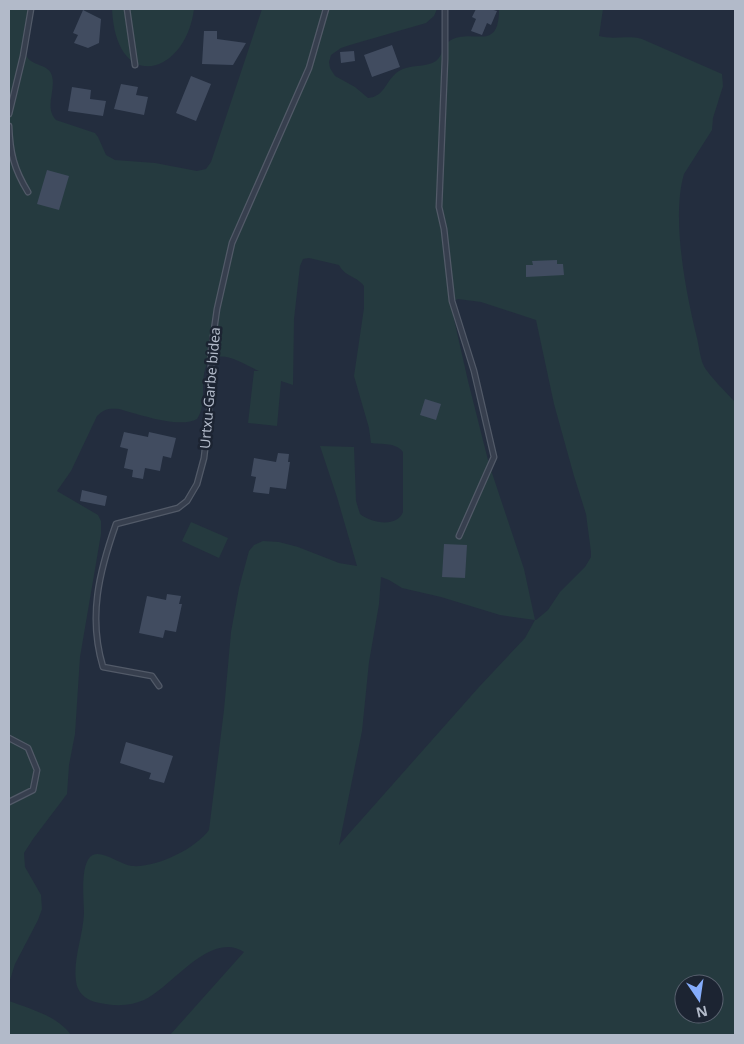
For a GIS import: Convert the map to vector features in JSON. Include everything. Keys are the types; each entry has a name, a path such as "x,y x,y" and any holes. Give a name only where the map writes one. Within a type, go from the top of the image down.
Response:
{"lane":[{"path":"9,114 23,56 31,9"},
{"path":"127,9 135,65"},
{"name":"Urtxu-Garbe bidea","path":"159,686 152,676 103,667 98,651 96,614 98,586 105,556 116,524 178,508 187,500 197,484 205,449 211,395 211,351 217,309 232,243 309,68 326,9"},
{"path":"445,9 445,59 439,208 444,229 452,301 474,371 494,457 459,536"},
{"path":"9,126 10,147 17,174 28,192"},
{"path":"9,738 28,748 37,770 33,790 9,802"}],"green space":[{"path":"9,9 28,9 24,32 24,50 28,59 47,69 52,76 51,110 56,120 95,133 106,155 115,160 155,163 197,171 206,169 211,162 262,9 437,9 434,16 426,23 341,48 331,55 330,68 335,76 355,87 368,98 374,97 382,91 391,78 399,71 408,67 427,65 436,61 451,40 459,37 490,35 495,31 499,9 603,9 599,36 642,39 722,74 723,86 713,118 712,130 684,174 680,192 679,212 688,300 702,361 708,373 735,402 735,1035 170,1035 244,952 231,947 205,954 191,963 155,994 132,1004 120,1005 95,1002 80,992 75,973 84,913 84,876 90,857 94,854 104,855 132,866 152,864 185,850 203,837 209,830 224,710 231,632 239,588 249,551 254,545 263,541 279,542 298,547 339,563 357,566 320,446 354,447 356,501 360,514 377,522 390,522 400,517 403,512 403,452 393,445 371,443 369,428 354,376 364,308 364,286 344,272 339,265 309,258 303,259 300,266 294,319 293,385 281,381 277,426 248,423 254,371 259,371 229,358 216,357 210,359 206,366 202,405 197,419 190,422 170,422 119,409 104,410 97,416 71,471 57,491 98,515 101,521 101,534 80,657 75,734 69,765 67,794 24,853 25,867 41,895 42,909 15,964 9,983","holes":["458,299 481,302 536,320 554,404 586,514 591,557 585,567 560,592 548,610 536,620 524,569 489,464 451,306 453,301","381,577 402,588 441,597 500,615 535,620 525,638 479,687 339,845 362,731 369,662 379,604"]},
{"path":"112,9 194,9 188,31 178,49 166,61 152,66 138,64 125,55 116,36"},
{"path":"191,522 228,538 219,558 182,541"},
{"path":"9,1001 51,1018 71,1035 9,1035"}],"building":[{"path":"476,9 497,11 491,25 487,23 482,35 471,31 476,19 472,17"},
{"path":"83,10 101,19 99,43 88,48 74,43 78,35 73,33"},
{"path":"204,31 217,31 217,39 246,43 233,65 202,64"},
{"path":"392,45 400,67 372,77 364,55"},
{"path":"354,51 355,61 341,63 340,52"},
{"path":"191,76 211,84 196,121 176,113"},
{"path":"121,84 138,87 136,95 148,97 144,115 114,109"},
{"path":"72,87 91,90 90,99 106,101 103,116 68,111"},
{"path":"47,170 69,176 59,210 37,204"},
{"path":"557,260 557,264 563,264 564,275 526,277 526,265 533,265 532,261"},
{"path":"425,399 441,404 436,420 420,415"},
{"path":"124,432 148,437 149,432 176,438 171,458 163,456 160,471 145,468 143,479 132,477 133,470 124,468 128,449 120,447"},
{"path":"278,453 289,454 288,462 290,462 286,489 270,487 269,494 253,492 256,477 251,476 254,458 276,462"},
{"path":"82,490 107,496 105,506 80,501"},
{"path":"444,544 467,545 465,578 442,577"},
{"path":"167,594 181,596 179,604 182,604 176,632 165,630 163,638 139,633 147,596 166,600"},
{"path":"126,742 173,756 164,783 149,779 151,773 120,763"}]}
